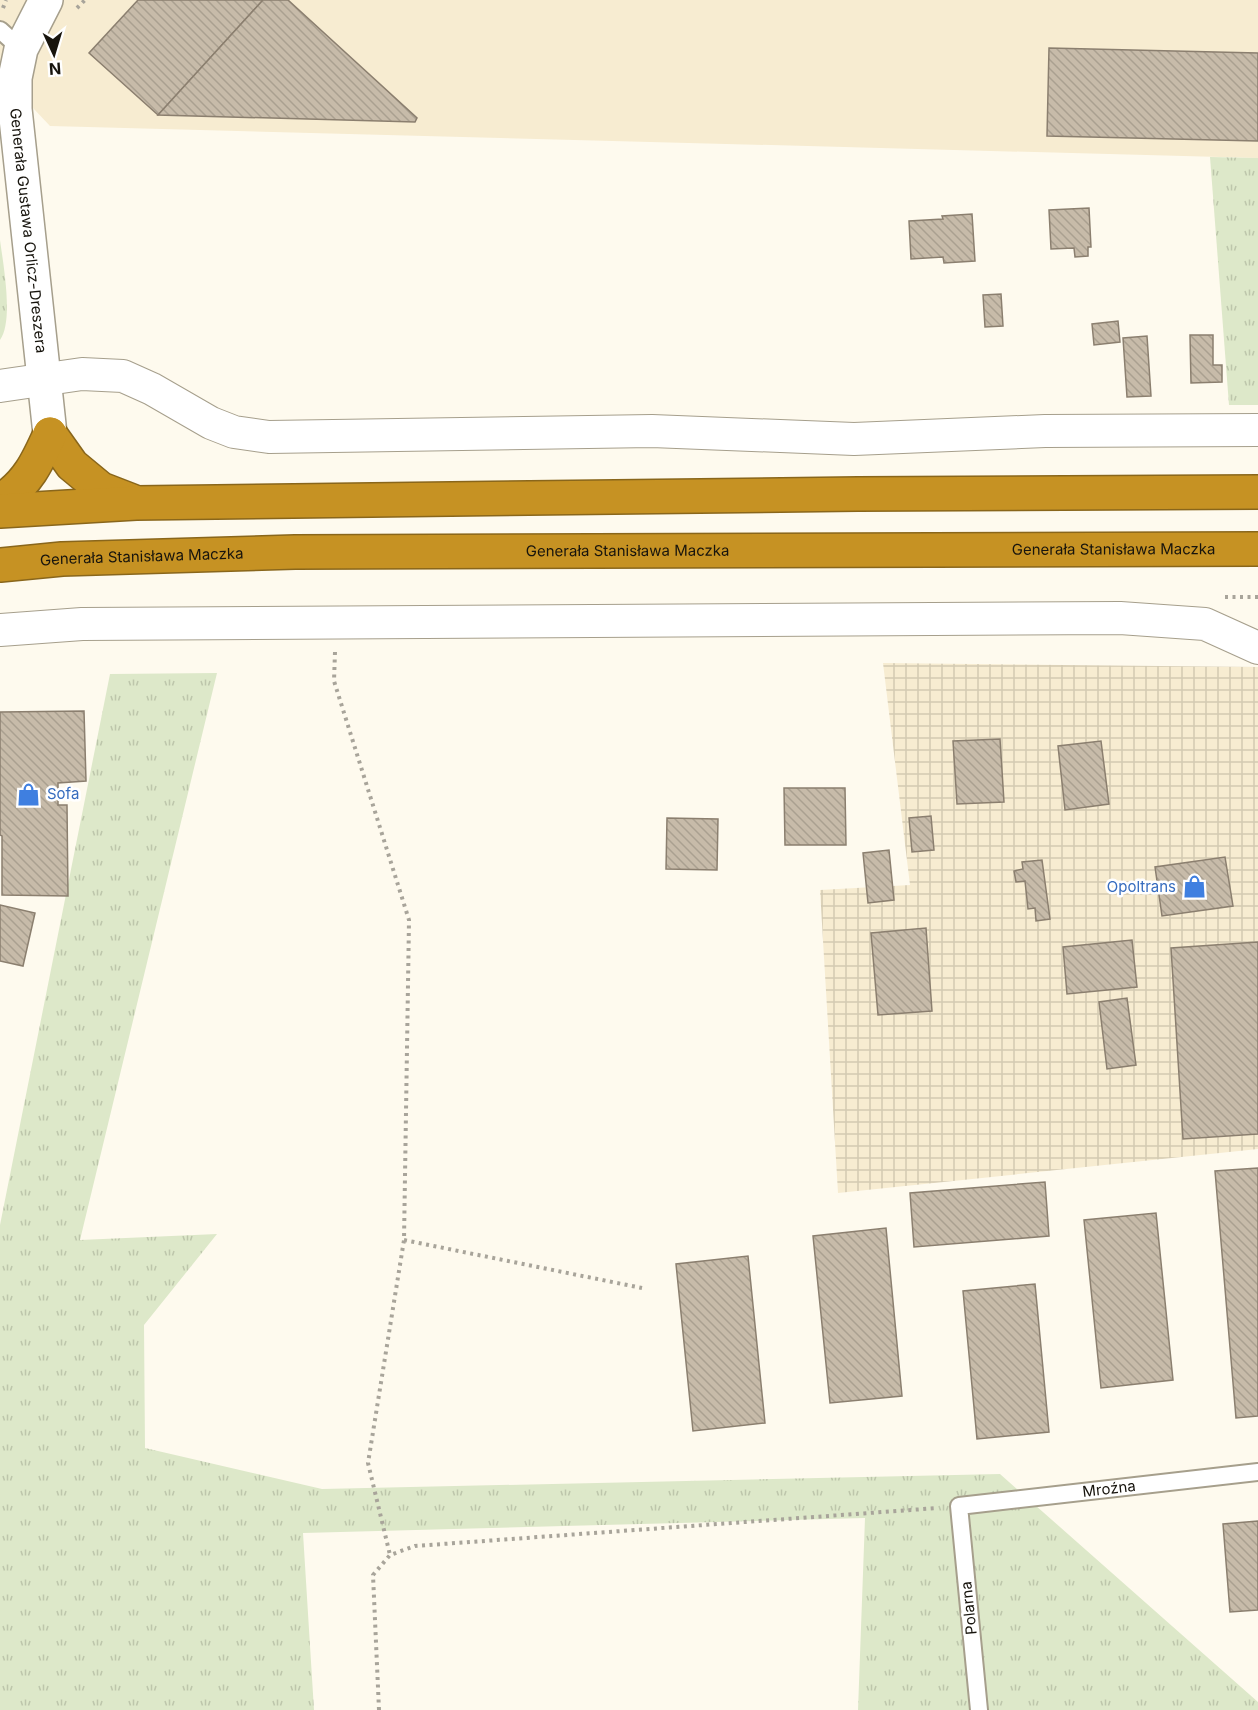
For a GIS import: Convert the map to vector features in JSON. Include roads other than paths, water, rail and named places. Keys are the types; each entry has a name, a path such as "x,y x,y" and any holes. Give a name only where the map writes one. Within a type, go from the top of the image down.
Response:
{"highway":[{"path":"0,501 11,494 35,467 50,434"},
{"path":"50,434 72,465 101,489 136,503"},
{"path":"0,511 136,503 858,494 1258,492"},
{"name":"Generała Stanisława Maczka","path":"0,565 62,559 295,552 1258,549"}],"street":[{"name":"Generała Gustawa Orlicz-Dreszera","path":"46,0 11,39 15,110 50,434"},
{"path":"0,386 82,374 123,376 152,389 211,423 234,432 269,438 652,431 854,439 1045,431 1258,430"},
{"path":"0,630 82,624 1120,618 1205,624 1258,648"}],"lane":[{"name":"Mroźna","path":"959,1506 1258,1472"},
{"name":"Polarna","path":"959,1506 979,1710"}],"place":[{"name":"Sofa","path":"29,794"},
{"name":"Opoltrans","path":"1194,887"}]}
